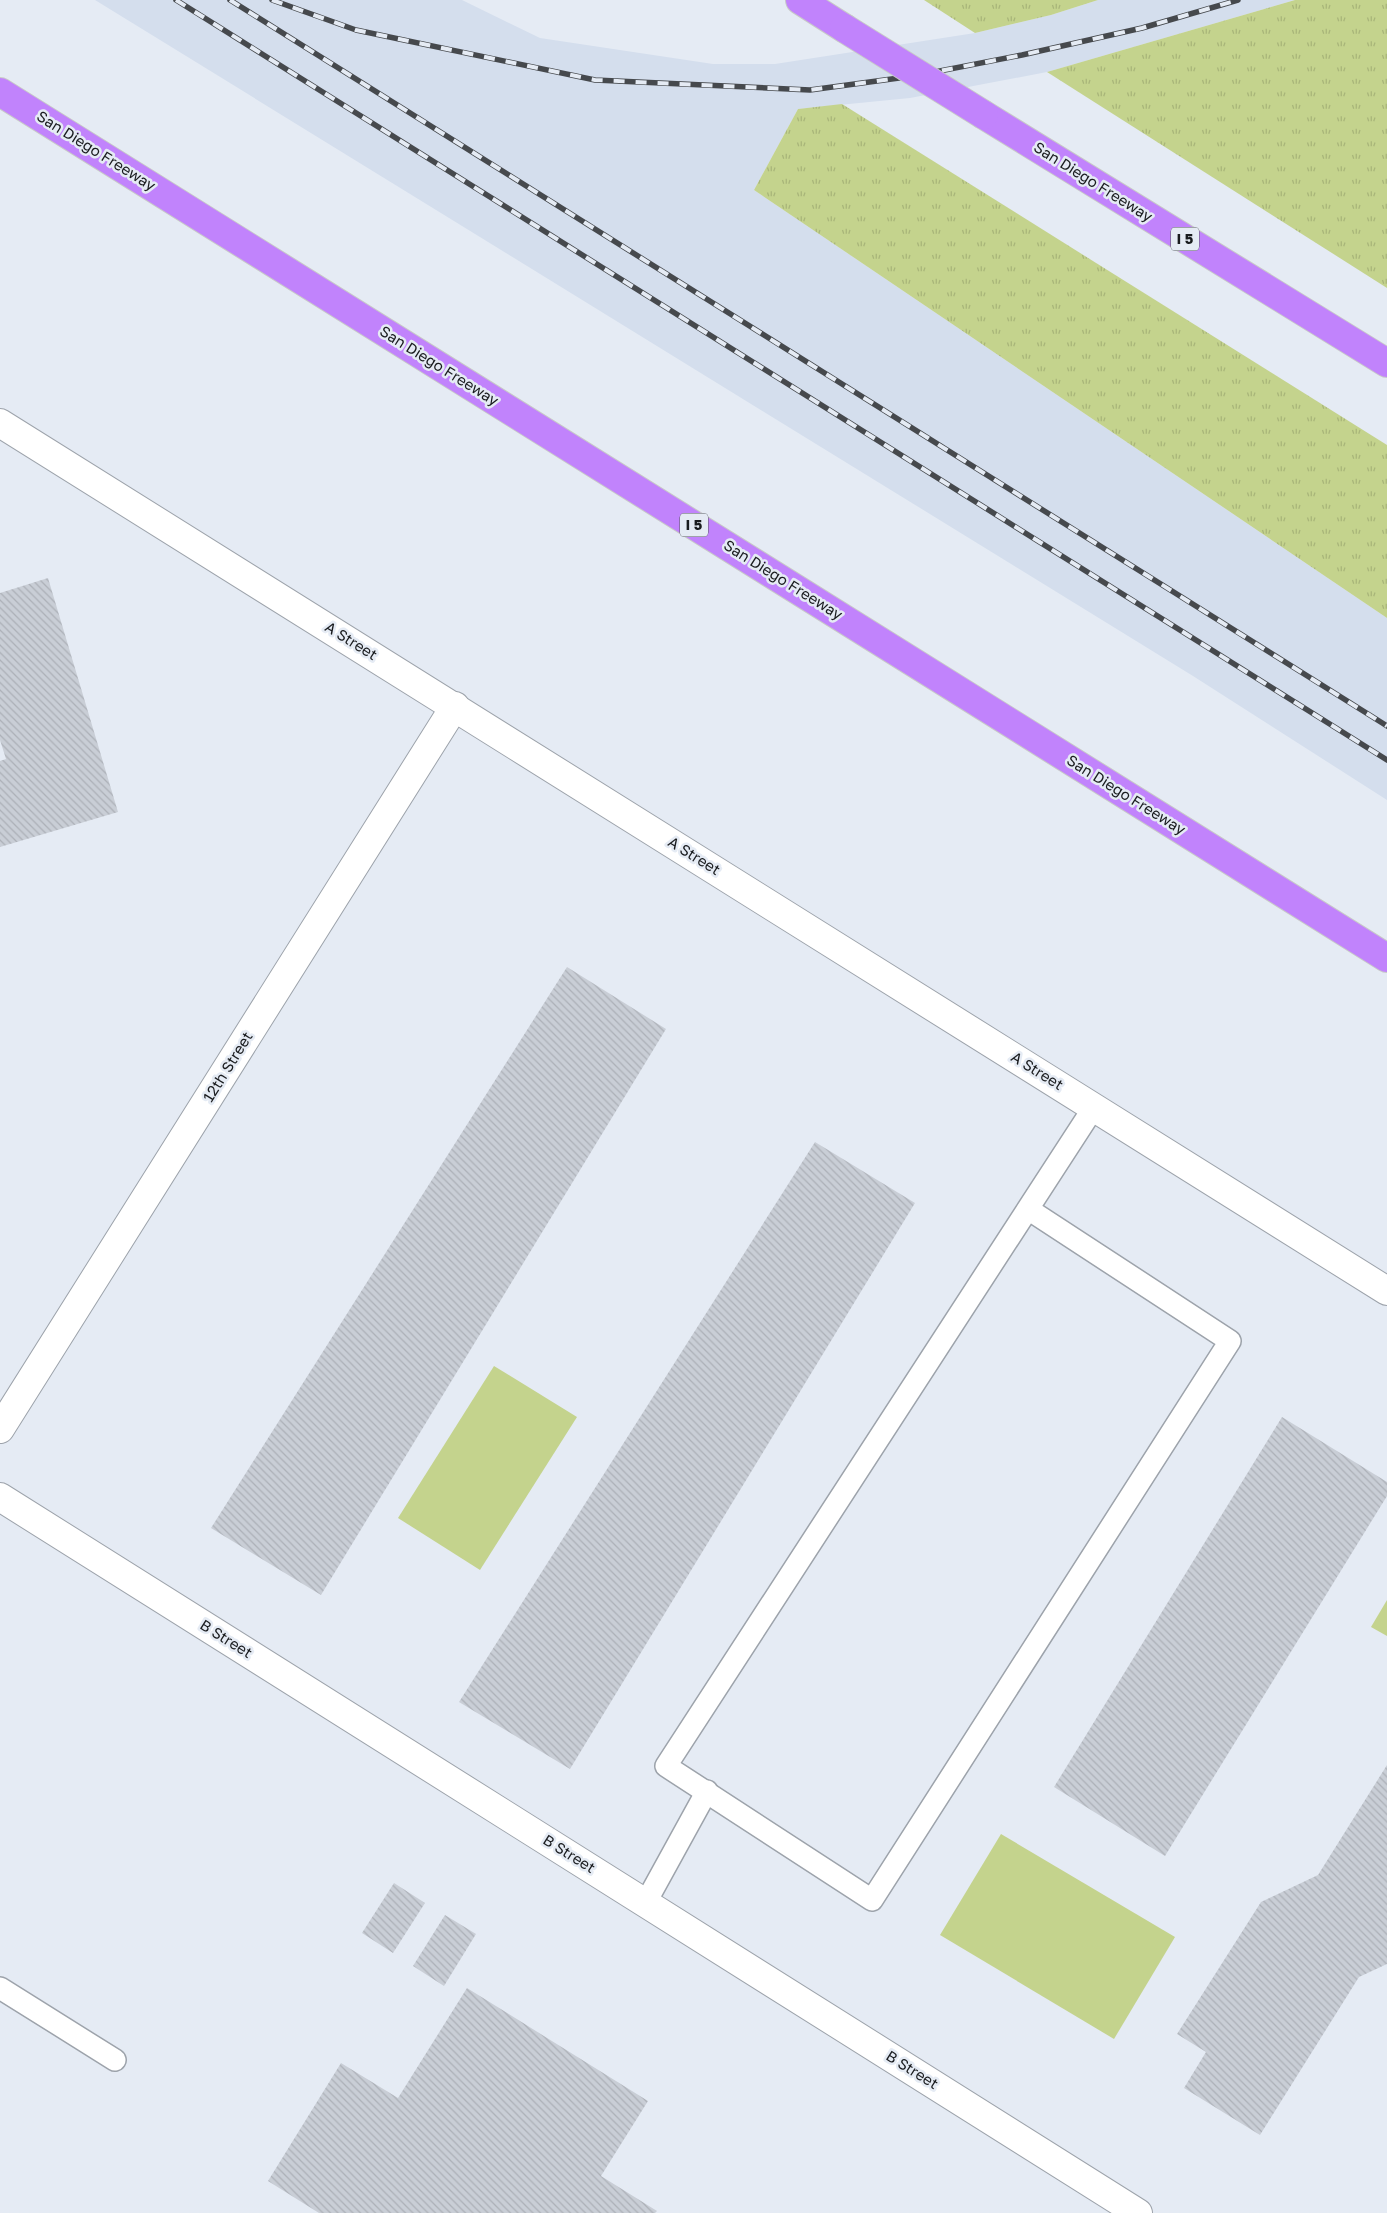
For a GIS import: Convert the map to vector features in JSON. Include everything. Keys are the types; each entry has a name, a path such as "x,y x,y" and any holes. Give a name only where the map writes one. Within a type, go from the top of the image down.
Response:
{"highway":[{"name":"San Diego Freeway","path":"800,0 1387,362"},
{"name":"San Diego Freeway","path":"0,92 1387,958"}],"street":[{"name":"A Street","path":"0,423 1387,1291"},
{"name":"12th Street","path":"0,1429 455,706"},
{"name":"B Street","path":"0,1496 1138,2213"}],"lane":[{"path":"1028,1209 1230,1341 872,1900 666,1766 1094,1107"},
{"path":"646,1902 707,1791"},
{"path":"0,1988 115,2060"}],"shaded area":[{"path":"95,0 462,0 540,38 713,64 775,64 975,33 1051,15 1098,0 1295,0 1047,72 910,98 798,109 754,190 1387,618 1387,800 1193,676"}],"green space":[{"path":"924,0 1098,0 1051,15 975,33"},
{"path":"1295,0 1387,0 1387,288 1047,72"},
{"path":"842,104 1387,445 1387,618 754,190 798,109"},
{"path":"494,1366 577,1417 480,1570 398,1518"},
{"path":"1387,1600 1387,1636 1371,1627"},
{"path":"1001,1834 1175,1937 1114,2039 940,1935"}],"building":[{"path":"48,578 118,812 0,847 0,761 6,759 0,740 0,593"},
{"path":"567,967 666,1029 321,1595 211,1528"},
{"path":"815,1142 915,1203 570,1769 459,1702"},
{"path":"1282,1417 1387,1482 1387,1496 1165,1856 1054,1787"},
{"path":"1387,1765 1387,1964 1359,1977 1260,2135 1184,2088 1206,2052 1177,2034 1261,1902 1318,1875"},
{"path":"394,1883 425,1903 393,1953 362,1933"},
{"path":"445,1915 476,1934 444,1986 413,1966"},
{"path":"467,1988 648,2101 601,2176 657,2211 655,2213 319,2213 268,2181 341,2063 398,2098"}],"railway":[{"path":"176,0 1387,760"},
{"path":"230,0 1387,726"},
{"path":"272,0 356,30 595,80 810,90 914,76 1022,55 1142,28 1238,0"}]}
